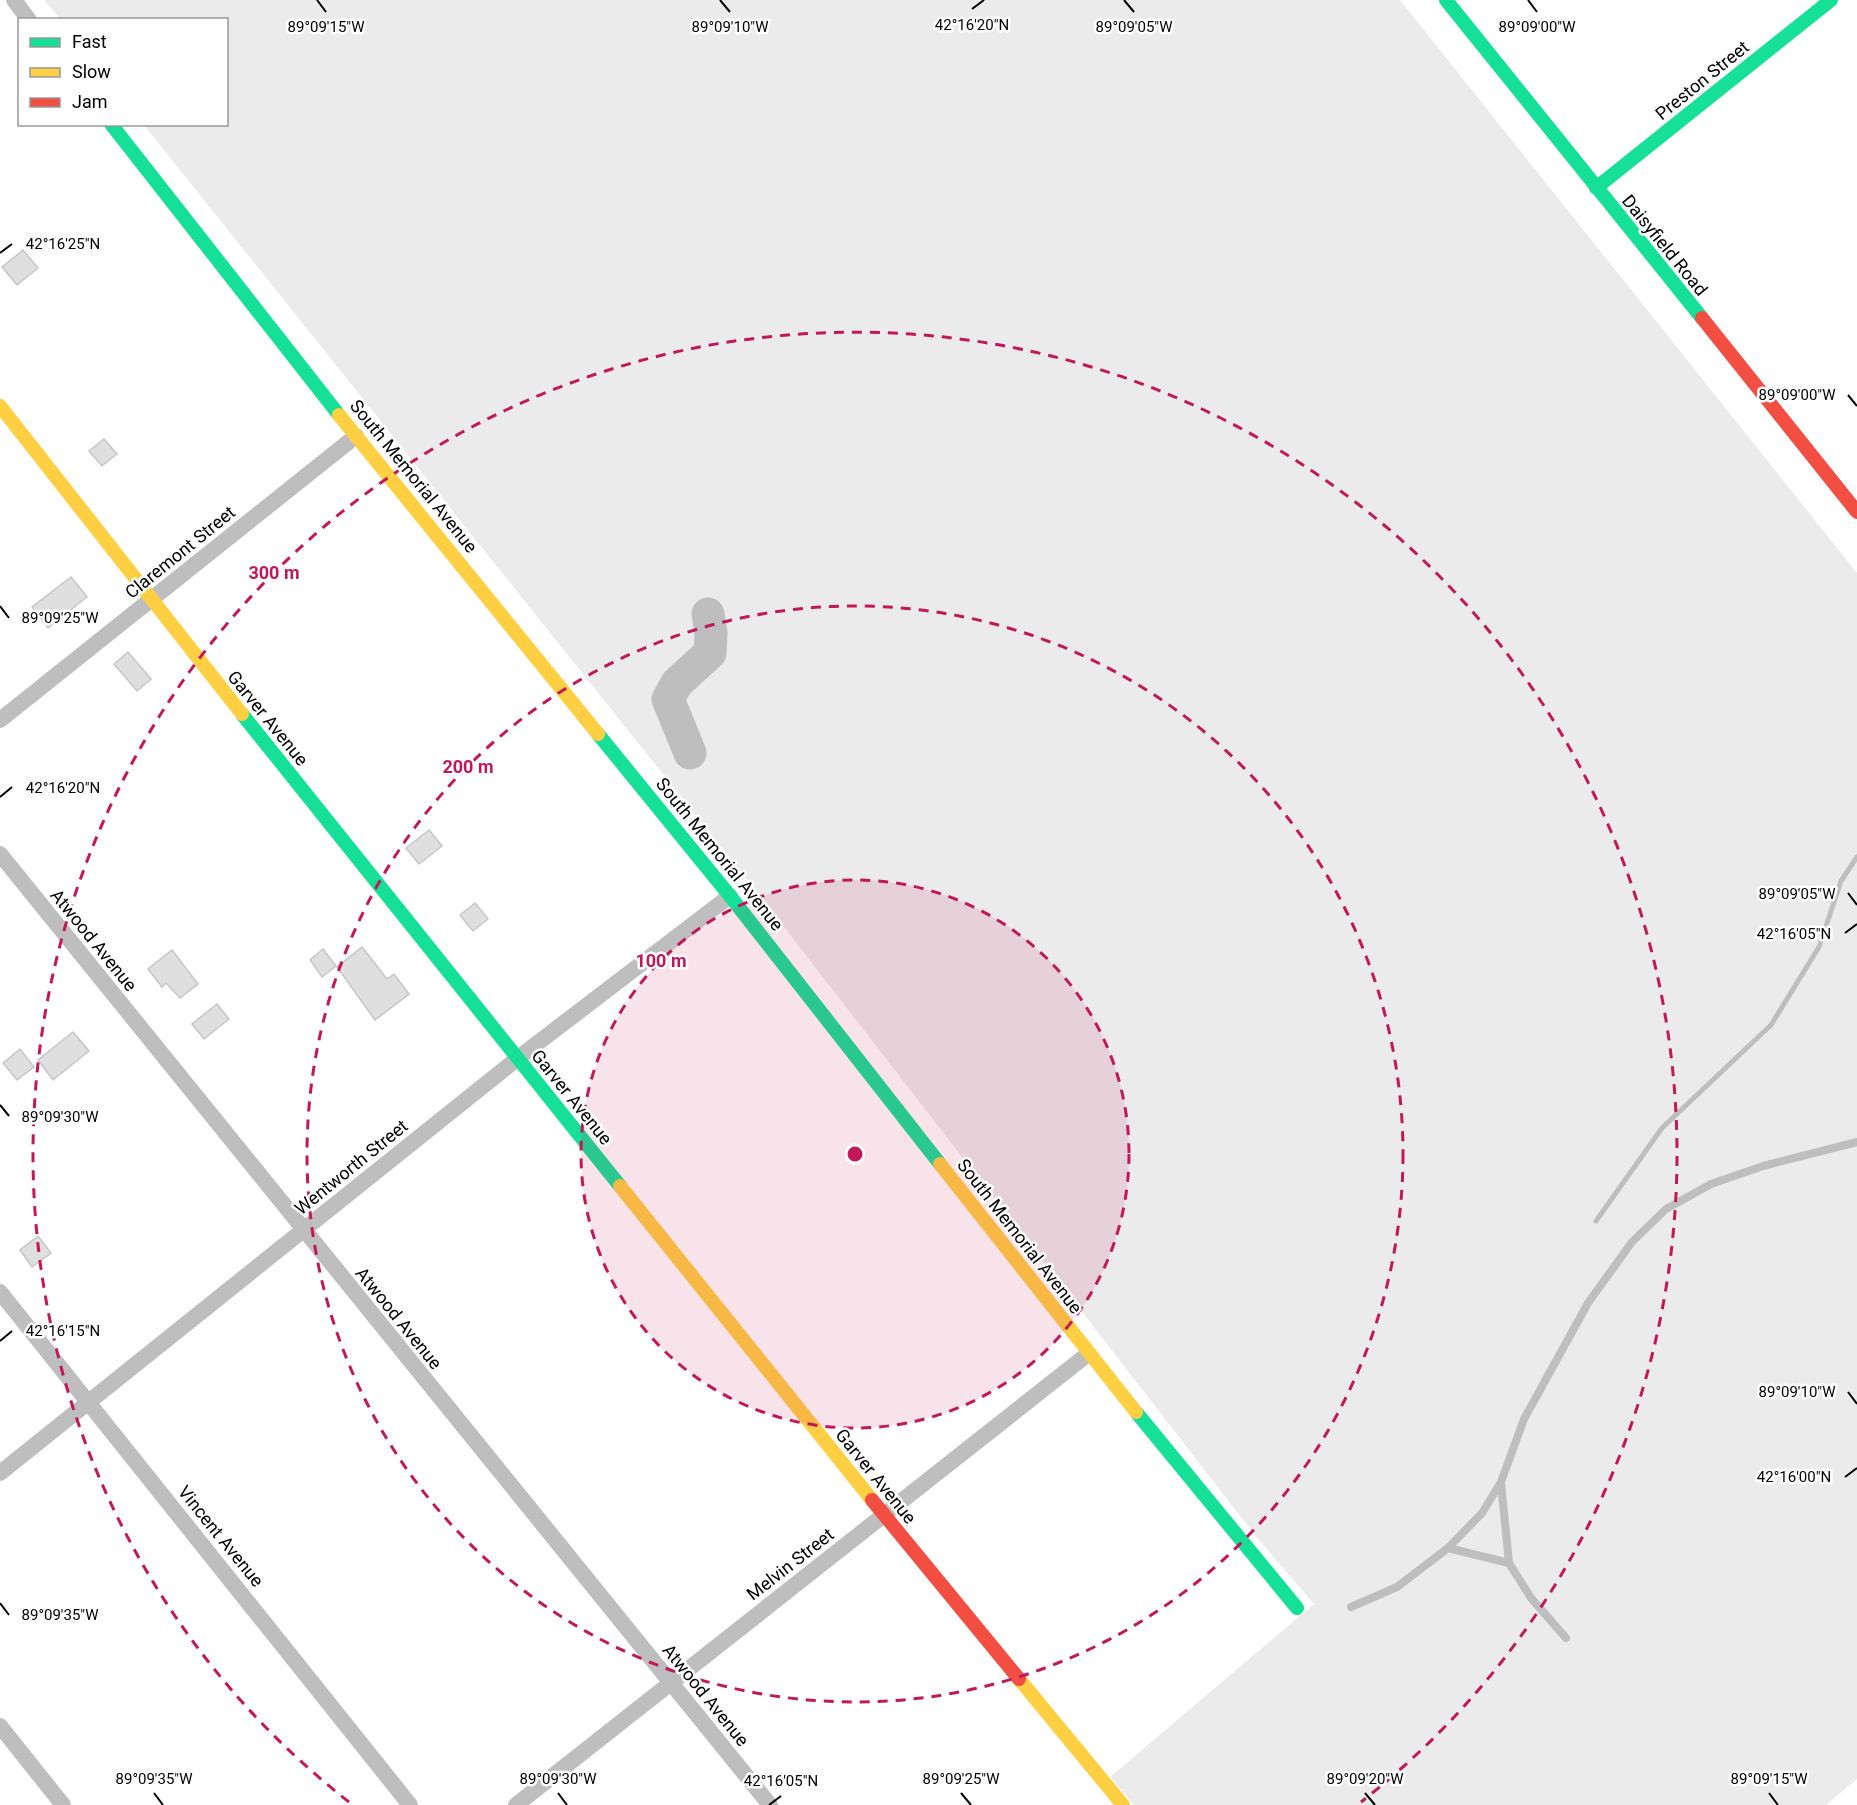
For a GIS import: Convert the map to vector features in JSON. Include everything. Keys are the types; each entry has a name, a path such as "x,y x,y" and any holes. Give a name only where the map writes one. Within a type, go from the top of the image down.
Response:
{"street":[{"path":"14,0 28,18"},
{"name":"Daisyfield Road","path":"1446,0 1857,512"},
{"name":"Preston Street","path":"1596,188 1831,0"},
{"name":"South Memorial Avenue","path":"113,126 356,436 730,896 1088,1353 1297,1608"},
{"name":"Garver Avenue","path":"0,406 151,600 884,1515 1123,1805"},
{"name":"Claremont Street","path":"0,720 356,436"},
{"name":"Atwood Avenue","path":"0,854 770,1805"},
{"name":"Wentworth Street","path":"0,1473 518,1058 730,896"},
{"name":"Vincent Avenue","path":"0,1292 410,1805"},
{"name":"Melvin Street","path":"516,1805 1088,1353"},
{"path":"0,1726 63,1805"}],"lane":[{"path":"1351,1607 1397,1587 1448,1548 1482,1513 1501,1482 1524,1419 1588,1303 1632,1242 1666,1209 1711,1184 1763,1166 1857,1142"},
{"path":"1501,1482 1509,1563 1531,1598 1566,1638"},
{"path":"1448,1548 1509,1563"}],"shaded area":[{"path":"44,0 1400,0 1857,573 1857,1779 1826,1805 1134,1805 1110,1777 1314,1604 1254,1534 750,883 145,126 228,126 228,18 59,18"}],"building":[{"path":"23,250 38,268 17,285 2,267"},
{"path":"104,439 117,454 102,466 89,451"},
{"path":"71,577 87,597 48,628 32,607"},
{"path":"128,652 151,679 137,691 114,664"},
{"path":"429,830 442,846 419,864 406,848"},
{"path":"475,903 488,919 473,931 460,915"},
{"path":"362,947 387,979 394,974 409,994 375,1020 337,967"},
{"path":"323,949 336,966 322,977 310,960"},
{"path":"172,950 198,984 180,998 166,983 162,987 148,969"},
{"path":"217,1004 229,1019 204,1039 192,1024"},
{"path":"73,1032 89,1051 53,1080 38,1060"},
{"path":"20,1049 34,1067 17,1080 3,1063"},
{"path":"38,1236 51,1253 32,1267 20,1250"}],"waterway":[{"path":"690,753 668,699 677,683 710,653 711,633 708,614"},
{"path":"1596,1221 1662,1128 1771,1025 1819,947 1841,881 1857,857"}],"traffic: fast":[{"path":"1446,0 1702,318"},
{"path":"1596,188 1831,0"},
{"path":"113,126 339,415"},
{"path":"242,714 620,1186"},
{"path":"598,734 730,896 940,1164"},
{"path":"1136,1412 1297,1608"}],"traffic: slow":[{"path":"0,406 242,714"},
{"path":"339,415 598,734"},
{"path":"940,1164 1136,1412"},
{"path":"620,1186 872,1500"},
{"path":"1019,1679 1123,1805"}],"traffic: jam":[{"path":"1702,318 1857,512"},
{"path":"872,1500 1019,1679"}]}
